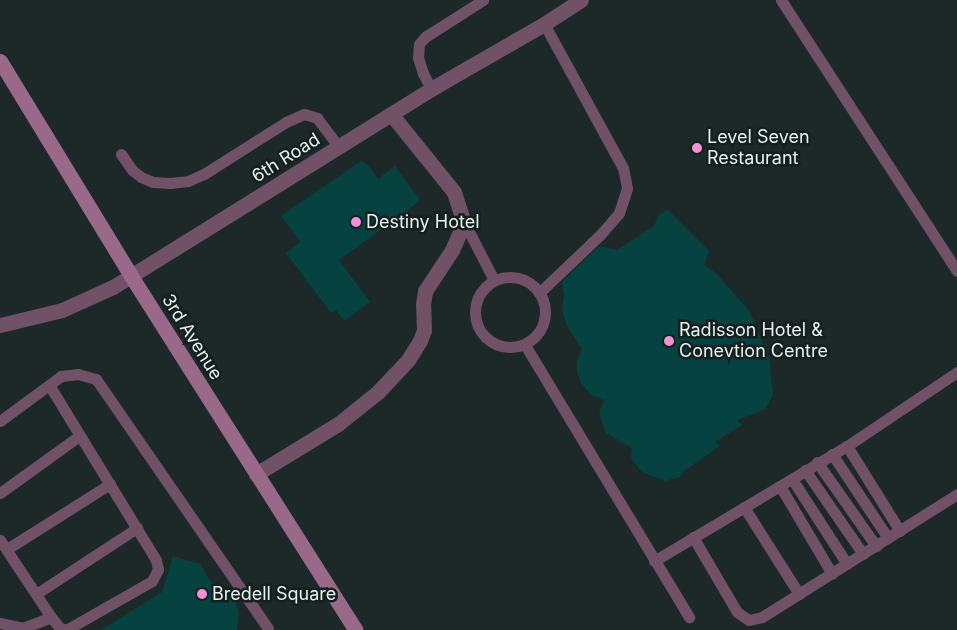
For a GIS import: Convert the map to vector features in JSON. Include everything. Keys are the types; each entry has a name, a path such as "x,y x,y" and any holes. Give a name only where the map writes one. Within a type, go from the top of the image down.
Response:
{"main road":[{"name":"3rd Avenue","path":"0,61 131,276 356,630"}],"street":[{"name":"6th Road","path":"0,325 62,310 96,295 131,276 431,89 544,24 581,0"},
{"path":"256,474 338,424 378,392 408,360 424,330 422,304 425,291 452,250 461,230 463,220 454,192 392,114"}],"lane":[{"path":"431,89 422,74 418,58 419,44 425,37 483,0"},
{"path":"781,0 957,271"},
{"path":"539,293 600,235 619,213 627,188 623,168 544,24"},
{"path":"121,154 132,170 140,177 153,182 188,181 204,174 286,122 304,114 316,118 339,147"},
{"path":"463,220 494,280"},
{"path":"504,277 524,280 539,293 544,302 544,322 540,331 525,345 515,348 495,345 487,340 475,323 475,303 479,294 494,280 504,277"},
{"path":"525,345 654,562 689,617"},
{"path":"654,562 846,446 957,372"},
{"path":"0,420 61,376 78,374 96,379 268,628"},
{"path":"49,385 79,436 110,484 156,560 158,569 152,581 71,629 60,628 3,545 110,484"},
{"path":"0,493 79,436"},
{"path":"846,446 900,531"},
{"path":"832,454 888,538"},
{"path":"817,462 876,546"},
{"path":"805,470 863,554"},
{"path":"792,479 847,564"},
{"path":"780,486 832,574"},
{"path":"693,538 737,612 749,620 762,617 957,494"},
{"path":"744,507 799,594"},
{"path":"36,594 137,528"},
{"path":"0,623 23,628 51,617"}],"building":[{"name":"Destiny Hotel","path":"361,161 367,164 378,179 395,166 420,200 384,230 385,227 339,260 370,302 344,321 336,310 331,313 286,253 301,242 281,216"},
{"name":"Radisson Hotel & Conevtion Centre","path":"668,210 709,251 704,265 716,273 750,312 769,358 773,395 765,409 737,420 742,425 715,442 720,446 684,471 680,477 665,481 642,472 631,458 632,448 606,433 599,413 604,400 590,394 581,383 577,372 577,360 582,349 566,324 562,309 564,294 562,282 599,246 617,250 654,226 658,216"},
{"name":"Bredell Square","path":"173,556 200,564 210,581 232,591 239,612 237,630 101,630 162,592"}],"place":[{"name":"Level Seven Restaurant","path":"697,148"},
{"name":"Destiny Hotel","path":"356,222"},
{"name":"Radisson Hotel & Conevtion Centre","path":"669,341"},
{"name":"Bredell Square","path":"202,594"}]}
